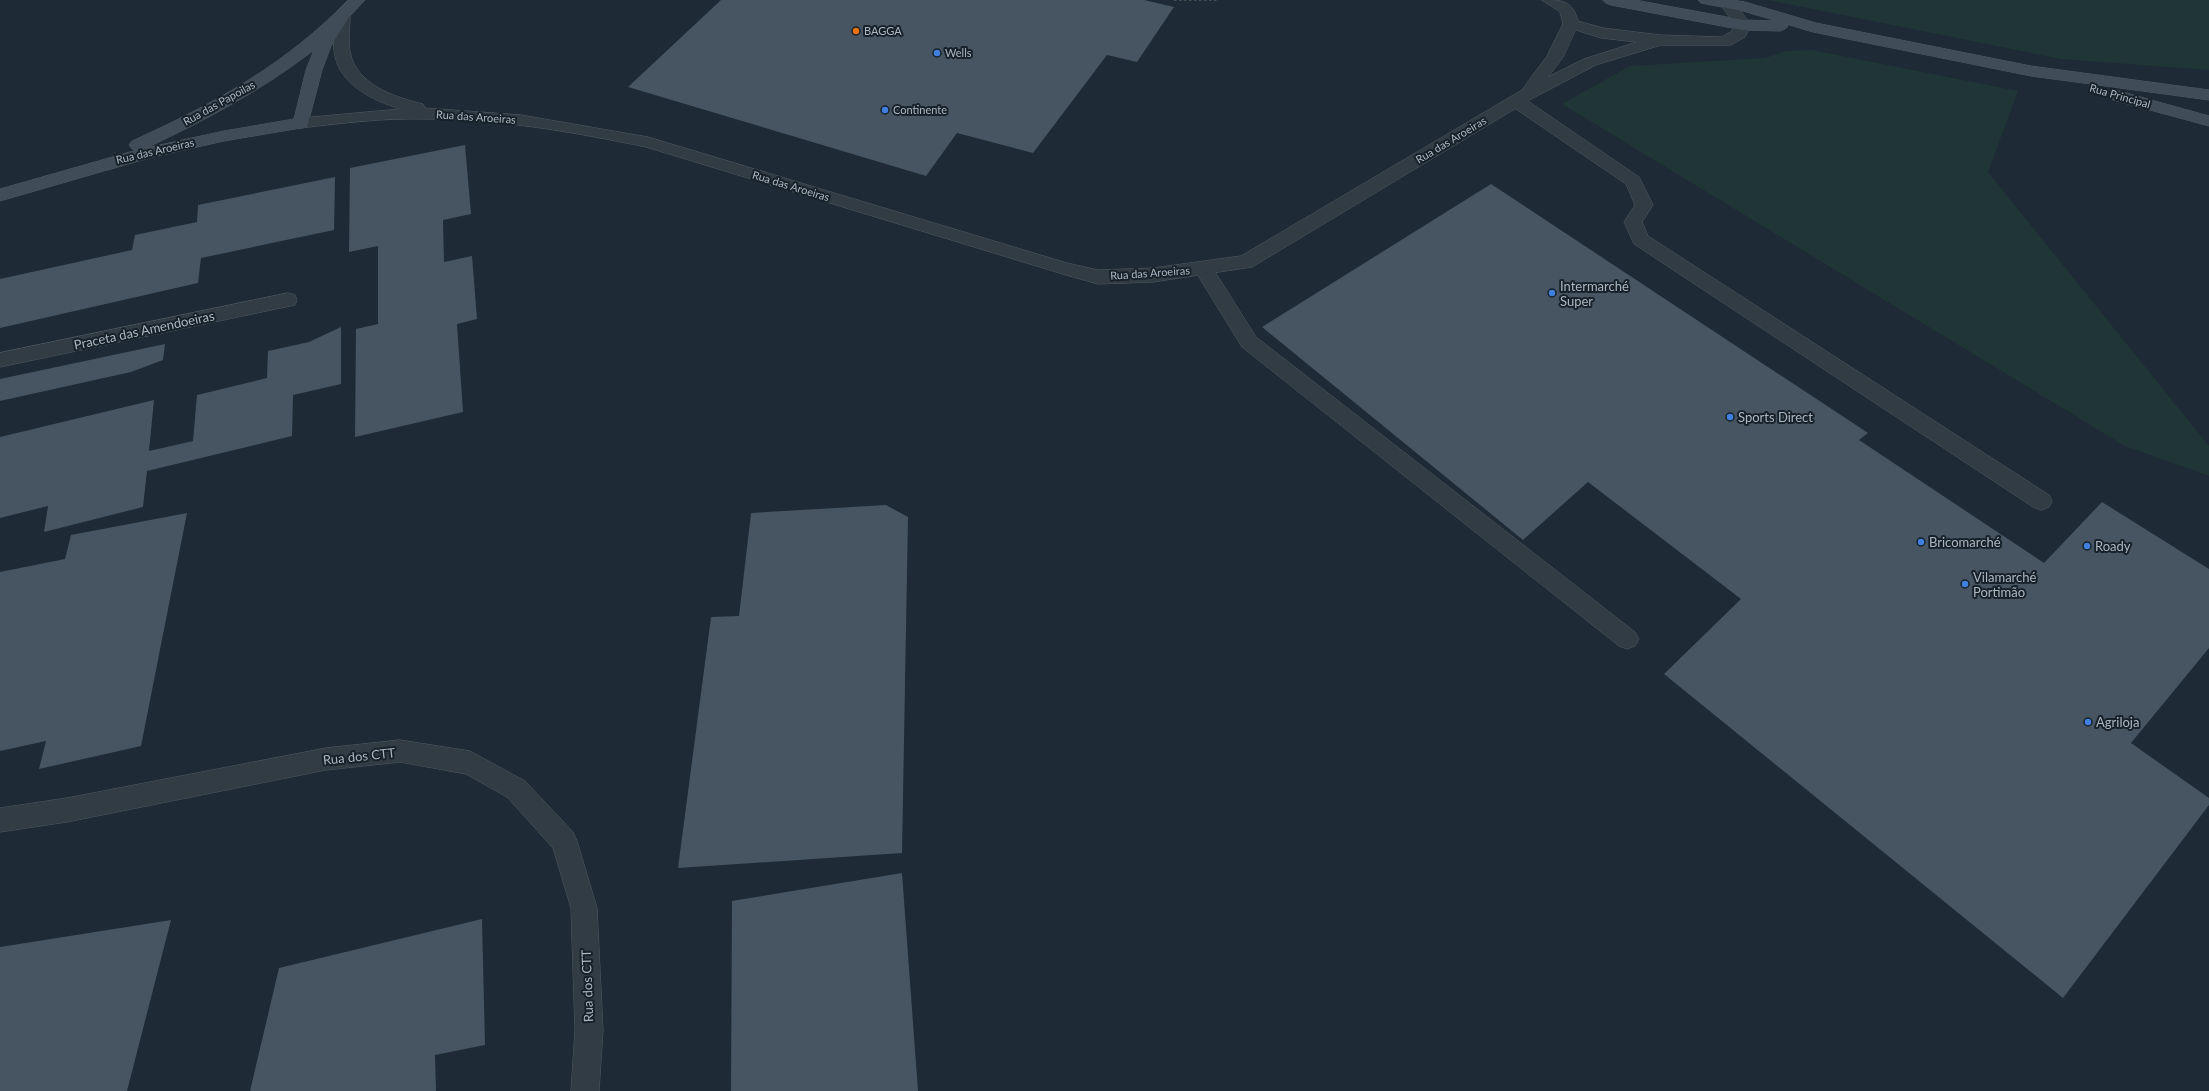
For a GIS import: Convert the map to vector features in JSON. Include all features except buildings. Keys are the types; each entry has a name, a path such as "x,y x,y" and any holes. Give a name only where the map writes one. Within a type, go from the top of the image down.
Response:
{"street":[{"name":"Rua das Papoilas","path":"83,169 194,119 239,94 288,62 342,16 357,0"},
{"path":"1550,0 1571,11 1601,33 1660,40 1725,42 1739,34 1743,25"},
{"path":"1611,0 1743,25 1813,27"},
{"path":"1706,0 1729,4 1813,27 2031,71 2169,91 2209,95"},
{"path":"1729,4 1743,25"},
{"name":"Rua das Aroeiras","path":"1522,98 1555,57 1571,11"},
{"name":"Rua das Papoilas","path":"301,123 314,70 323,46 342,16"},
{"path":"342,16 344,59 351,73 367,87 386,98 443,114"},
{"name":"Rua das Aroeiras","path":"4,193 83,169 178,145 248,131 301,123 390,114 443,114 532,121 648,142 1031,260 1098,277 1153,275 1246,262 1522,98 1590,62 1660,40"},
{"name":"Rua Principal","path":"2031,71 2209,121"},
{"path":"1522,98 1633,181 1644,205 1633,222 1640,240 2040,501"},
{"path":"1203,269 1249,342 1627,639"},
{"name":"Praceta das Amendoeiras","path":"0,360 288,300"},
{"name":"Rua dos CTT","path":"0,820 67,810 326,759 400,751 470,763 516,789 564,841 584,908 589,1030 585,1091"},
{"name":"Rua dos CTT","path":"0,836 67,810"}],"path":[{"path":"1174,0 1172,2 1220,0"}],"green space":[{"path":"1768,0 2209,0 2209,70 2061,59"},
{"path":"1812,50 2018,91 1988,172 2209,446 2209,476 2125,446 1562,104 1630,66 1765,58 1786,51"}],"place":[{"name":"BAGGA","path":"856,31"},
{"name":"Wells","path":"937,53"},
{"name":"Continente","path":"885,110"},
{"name":"Intermarché Super","path":"1552,293"},
{"name":"Sports Direct","path":"1730,417"},
{"name":"Bricomarché","path":"1921,542"},
{"name":"Roady","path":"2087,546"},
{"name":"Vilamarché Portimão","path":"1965,584"},
{"name":"Agriloja","path":"2088,722"}]}
